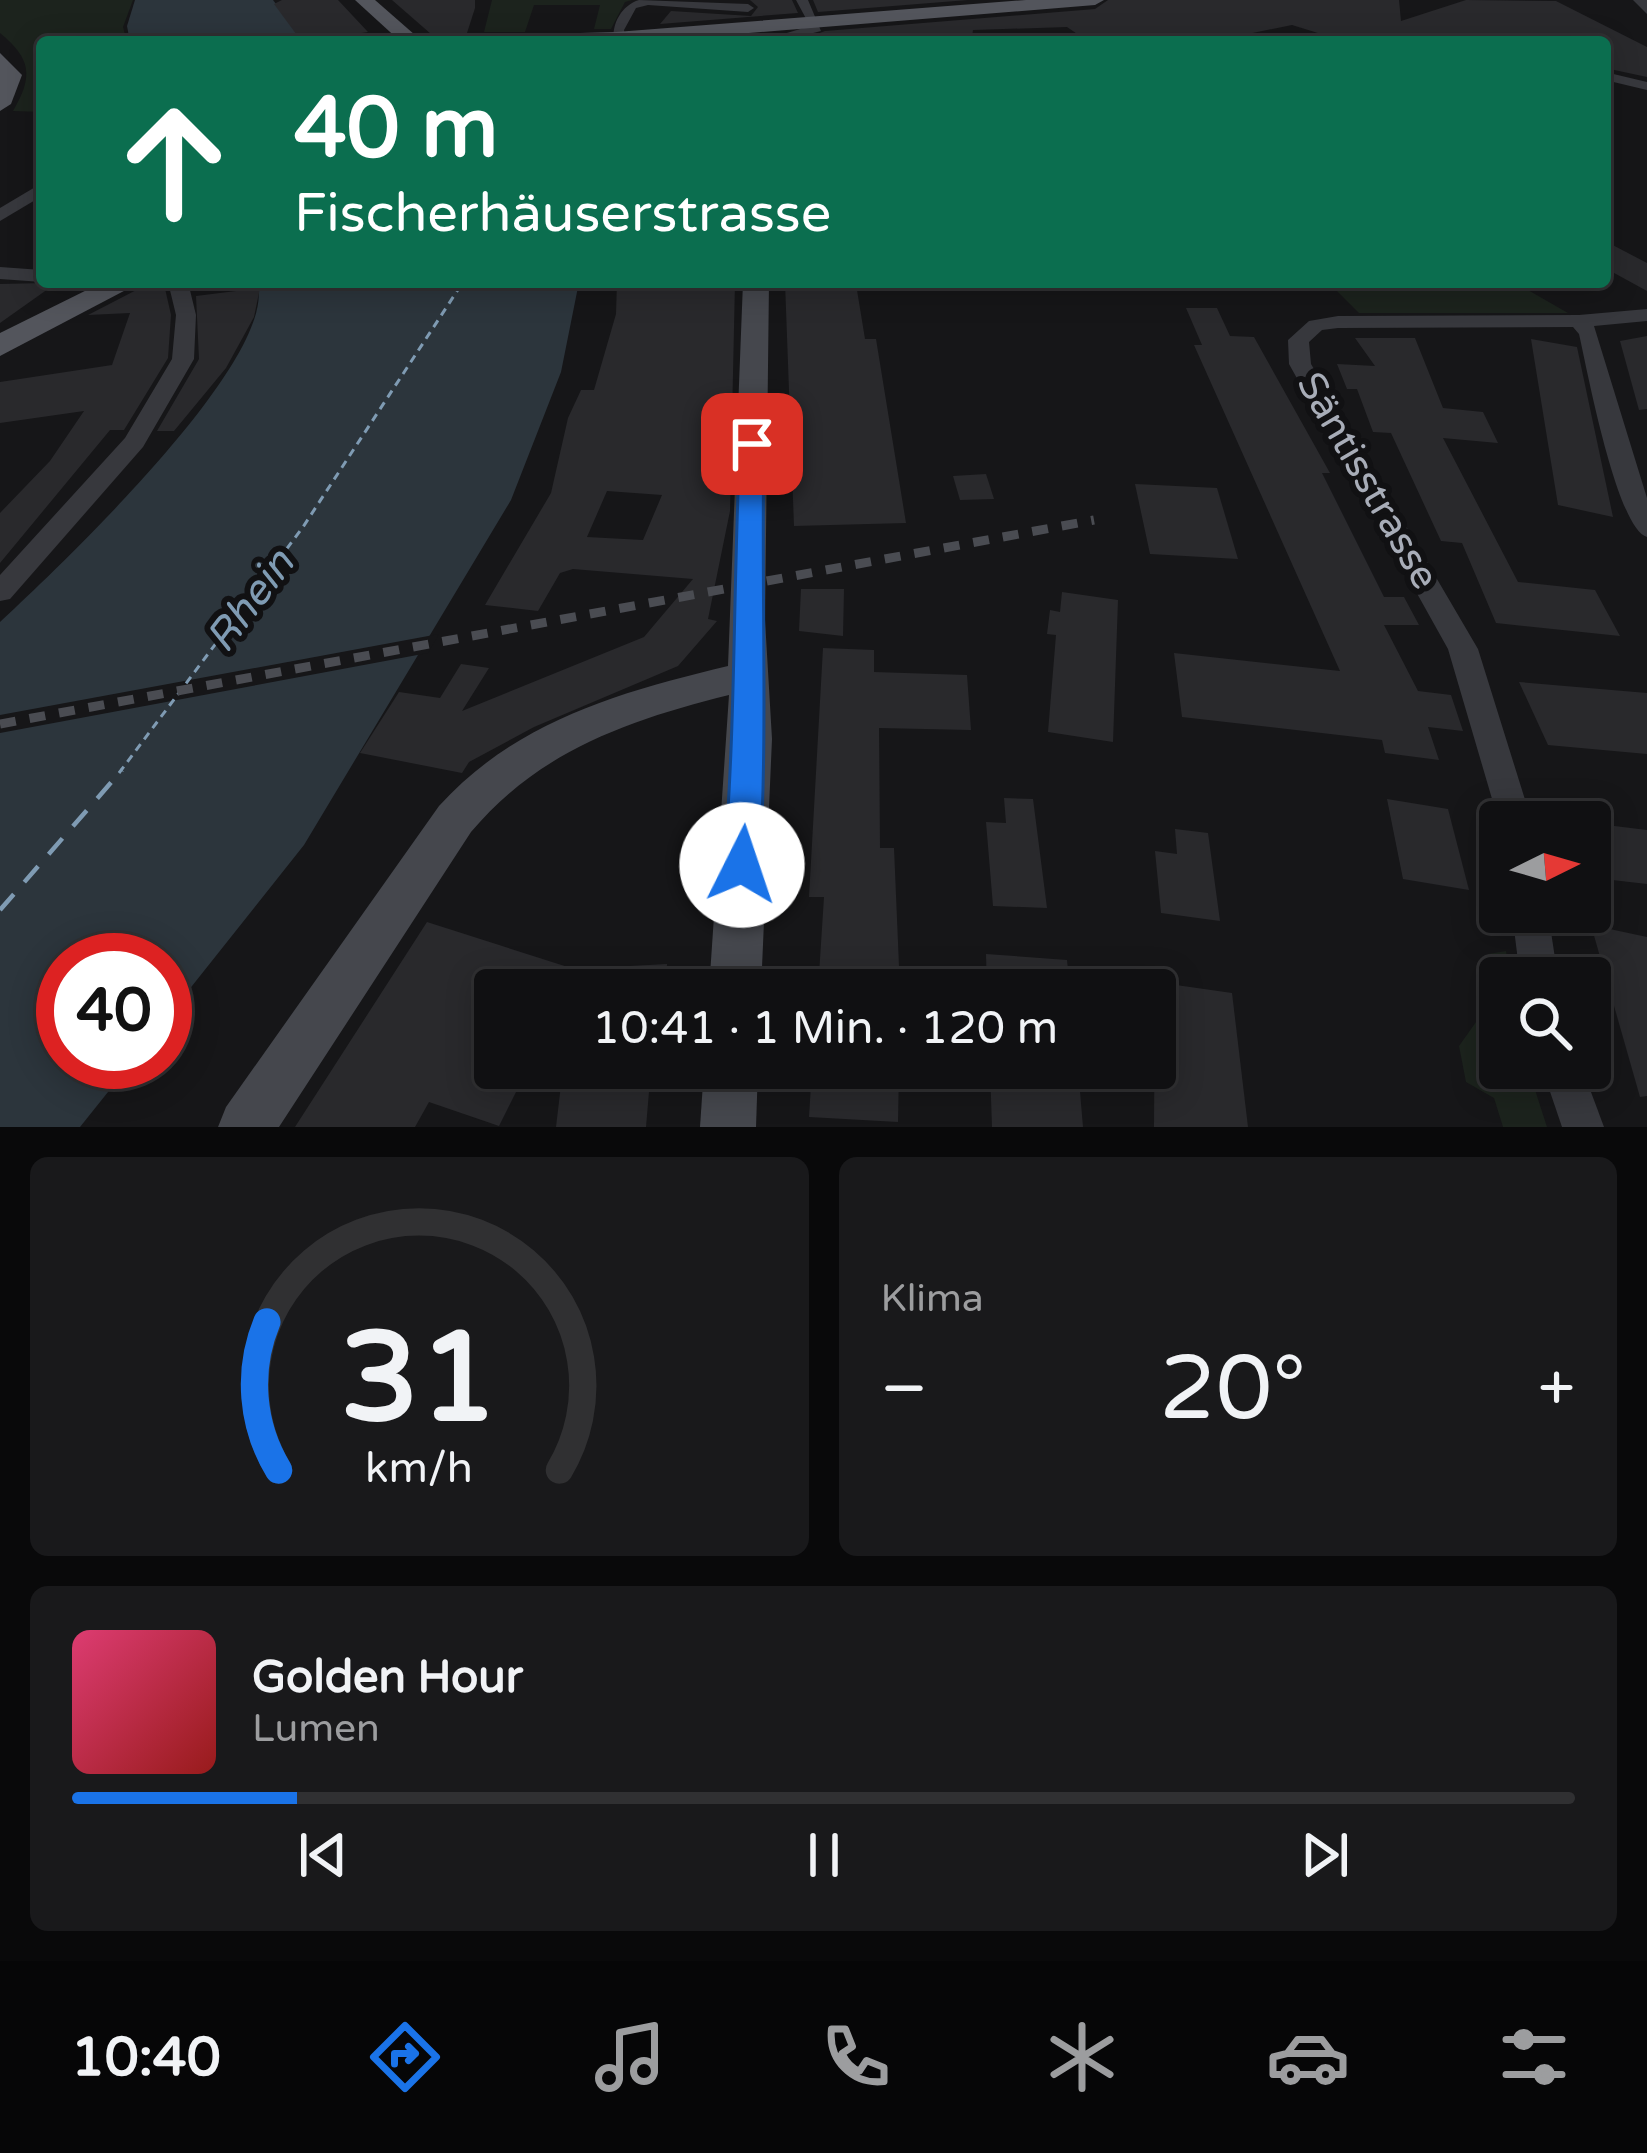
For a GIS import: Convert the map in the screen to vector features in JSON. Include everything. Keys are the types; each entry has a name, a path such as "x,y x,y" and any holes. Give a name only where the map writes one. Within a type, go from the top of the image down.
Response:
{"main road":[{"path":"364,0 406,36"},
{"path":"653,36 960,5 1095,0"},
{"path":"0,59 10,76 0,104"},
{"path":"0,346 110,288"},
{"path":"736,969 751,739 748,676 757,288"},
{"path":"246,1127 455,818 489,779 530,748 622,711 748,676"},
{"path":"728,1127 730,1089"}],"street":[{"path":"620,36 632,6 648,0 758,24"},
{"path":"802,0 815,22"},
{"path":"1646,0 1638,2 1647,10"},
{"path":"1611,77 1647,86"},
{"path":"0,216 36,192"},
{"path":"0,273 36,276"},
{"path":"0,592 134,442 183,358 186,315 179,288"},
{"path":"1579,321 1647,315"},
{"path":"1579,321 1589,333 1628,483 1647,529"},
{"name":"Säntisstrasse","path":"1509,801 1463,649 1300,364 1298,340 1316,325 1338,322 1579,321"},
{"path":"1569,1089 1583,1127"}],"shaded area":[{"path":"0,0 133,0 123,27 125,36 36,36 36,112 13,111 24,88 26,69 18,51 0,33"},
{"path":"492,0 632,0 625,2 611,29 594,29 600,5 534,5 525,32 484,32"},
{"path":"1334,288 1524,288 1568,313 1359,313"},
{"path":"1479,1005 1479,1089 1535,1089 1547,1127 1503,1127 1494,1098 1466,1082 1459,1046 1476,1022"}],"water":[{"path":"135,0 273,0 300,36 129,36"},
{"name":"Rhein","path":"257,288 578,288 561,372 511,500 304,845 192,986 192,933 36,933 36,1089 110,1089 80,1127 0,1127 0,622 158,461 235,360 255,316"}],"pier":[{"path":"439,634 428,653 0,733 0,715"}],"building":[{"path":"338,0 368,32 298,36 274,4"},
{"path":"392,0 475,0 475,8 467,33 431,34"},
{"path":"750,0 792,0 798,13 660,24 671,11 751,16 758,7"},
{"path":"813,0 968,0 818,12"},
{"path":"1108,0 1399,0 1401,21 1466,0 1556,1 1647,47 1647,77 1611,69 1611,36 1328,36 1292,25 1238,36 1080,36 1067,27 973,30 972,36 812,36 825,31 1095,9"},
{"path":"1611,244 1647,263 1647,291 1611,271"},
{"path":"36,283 36,288 49,288 0,323 0,284"},
{"path":"140,288 165,288 171,315 168,358 124,430 110,430 0,563 0,513 50,461 84,411 0,423 0,382 112,365 130,313 88,315"},
{"path":"260,288 254,317 226,368 174,431 157,431 199,359 196,296"},
{"path":"617,288 735,288 730,511 708,619 717,621 678,666 534,727 469,762 462,773 360,753 399,692 440,698 461,664 489,668 462,711 644,637 693,579 573,569 560,573 538,611 485,605 551,493 568,418 581,390 594,390 616,314","holes":["607,491 662,495 643,540 587,537"]},
{"path":"785,288 857,288 865,339 876,339 906,523 794,526"},
{"path":"1186,308 1217,308 1230,336 1254,337 1330,473 1322,473 1384,597 1404,597 1419,625 1384,625 1418,691 1451,695 1463,731 1428,727 1439,760 1385,753 1382,740 1182,717 1174,653 1340,671 1194,345 1202,345"},
{"path":"1647,336 1647,409 1639,410 1620,341"},
{"path":"1355,338 1415,338 1443,408 1483,412 1498,443 1443,438 1518,582 1595,590 1620,636 1496,623 1462,543 1441,541 1391,433 1373,432 1357,389 1347,389 1337,364 1375,366"},
{"path":"1531,339 1577,347 1613,517 1558,505"},
{"path":"986,474 994,499 960,500 953,476"},
{"path":"1135,484 1217,488 1238,559 1150,554"},
{"path":"801,589 844,589 843,636 799,631"},
{"path":"1062,592 1118,600 1113,742 1048,732 1056,635 1047,634 1050,610 1060,612"},
{"path":"823,648 874,650 874,672 967,675 971,730 879,728 880,848 894,848 899,969 819,969 824,897 809,897"},
{"path":"1519,682 1647,693 1647,754 1548,745"},
{"path":"1004,798 1033,799 1047,908 993,906 986,822 1006,823"},
{"path":"1387,799 1448,809 1469,890 1403,879"},
{"path":"1611,826 1647,830 1647,884 1612,880"},
{"path":"1175,829 1208,833 1220,921 1161,913 1155,851 1177,854"},
{"path":"427,922 574,969 474,969 474,1089 518,1089 499,1126 429,1102 415,1127 295,1127"},
{"path":"1611,929 1647,937 1647,1096 1640,1097 1611,995 1611,957 1600,957 1593,933 1611,933"},
{"path":"986,954 1067,960 1068,969 986,969"},
{"path":"667,964 667,969 574,969"},
{"path":"1176,985 1232,993 1248,1127 1154,1127 1154,1089 1176,1089"},
{"path":"561,1089 649,1089 646,1127 556,1127"},
{"path":"811,1089 899,1089 898,1122 809,1117"},
{"path":"991,1089 1080,1089 1083,1127 992,1127"}],"ferry route":[{"path":"119,773 303,527 459,288"},
{"path":"0,910 122,770"}],"railway":[{"path":"0,724 1094,520"}],"route":[{"path":"742,865 751,739 746,620 752,444"}]}
